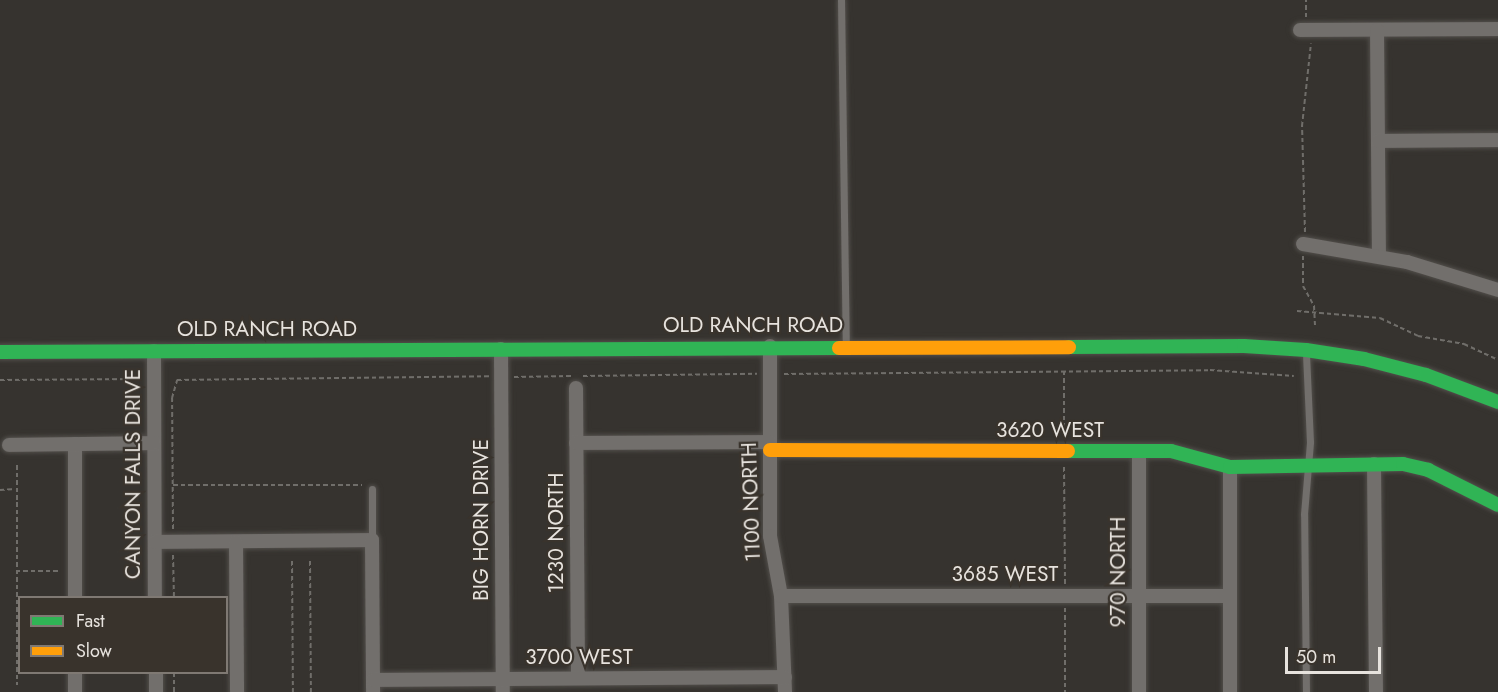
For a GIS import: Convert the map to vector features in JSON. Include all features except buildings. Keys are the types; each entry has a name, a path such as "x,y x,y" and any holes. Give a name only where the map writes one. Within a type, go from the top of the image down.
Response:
{"street":[{"path":"1303,25 1377,30 1498,29"},
{"path":"1377,30 1379,255"},
{"path":"1378,141 1498,140"},
{"path":"1304,244 1379,255 1498,290"},
{"name":"OLD RANCH ROAD","path":"0,352 770,346 1244,346 1306,350 1426,375 1498,402"},
{"name":"1100 NORTH","path":"770,346 770,536 781,596 785,692"},
{"name":"BIG HORN DRIVE","path":"501,349 503,685"},
{"name":"CANYON FALLS DRIVE","path":"154,351 155,596"},
{"name":"1230 NORTH","path":"576,388 578,678"},
{"path":"9,445 154,443"},
{"name":"3620 WEST","path":"576,443 1171,451 1230,467 1374,464 1420,467 1498,505"},
{"path":"75,444 75,596"},
{"name":"970 NORTH","path":"1139,452 1139,692"},
{"path":"1374,464 1376,692"},
{"path":"1230,467 1230,692"},
{"path":"155,542 372,540 373,686"},
{"path":"236,542 237,692"},
{"name":"3685 WEST","path":"781,596 1138,594 1229,596"},
{"path":"75,674 75,692"},
{"path":"156,674 156,692"},
{"name":"3700 WEST","path":"373,686 503,685 578,678 640,685 785,677"}],"lane":[{"path":"841,0 846,346"},
{"path":"1306,350 1309,467 1304,514 1306,692"},
{"path":"372,540 373,487"}],"path":[{"path":"1303,25 1306,0"},
{"path":"1311,40 1302,126 1304,286 1316,314 1315,325"},
{"path":"1297,312 1380,318 1418,336 1464,344 1498,360"},
{"path":"524,377 1221,370 1294,375"},
{"path":"1064,371 1064,439"},
{"path":"173,534 172,398 177,380 483,376"},
{"path":"0,380 137,379"},
{"path":"1064,463 1065,581"},
{"path":"17,465 17,685"},
{"path":"173,485 373,487"},
{"path":"0,489 16,489"},
{"path":"173,550 174,596"},
{"path":"292,561 293,692"},
{"path":"310,561 311,692"},
{"path":"16,571 68,571"},
{"path":"1065,609 1065,692"},
{"path":"174,674 174,692"}],"traffic: fast":[{"path":"1069,347 1244,346 1306,350 1364,359 1426,375 1498,402"},
{"path":"0,352 839,348"},
{"path":"1068,451 1171,451 1230,467 1403,464 1428,470 1498,505"}],"traffic: slow":[{"path":"839,348 1069,347"},
{"path":"770,450 1068,451"}]}
